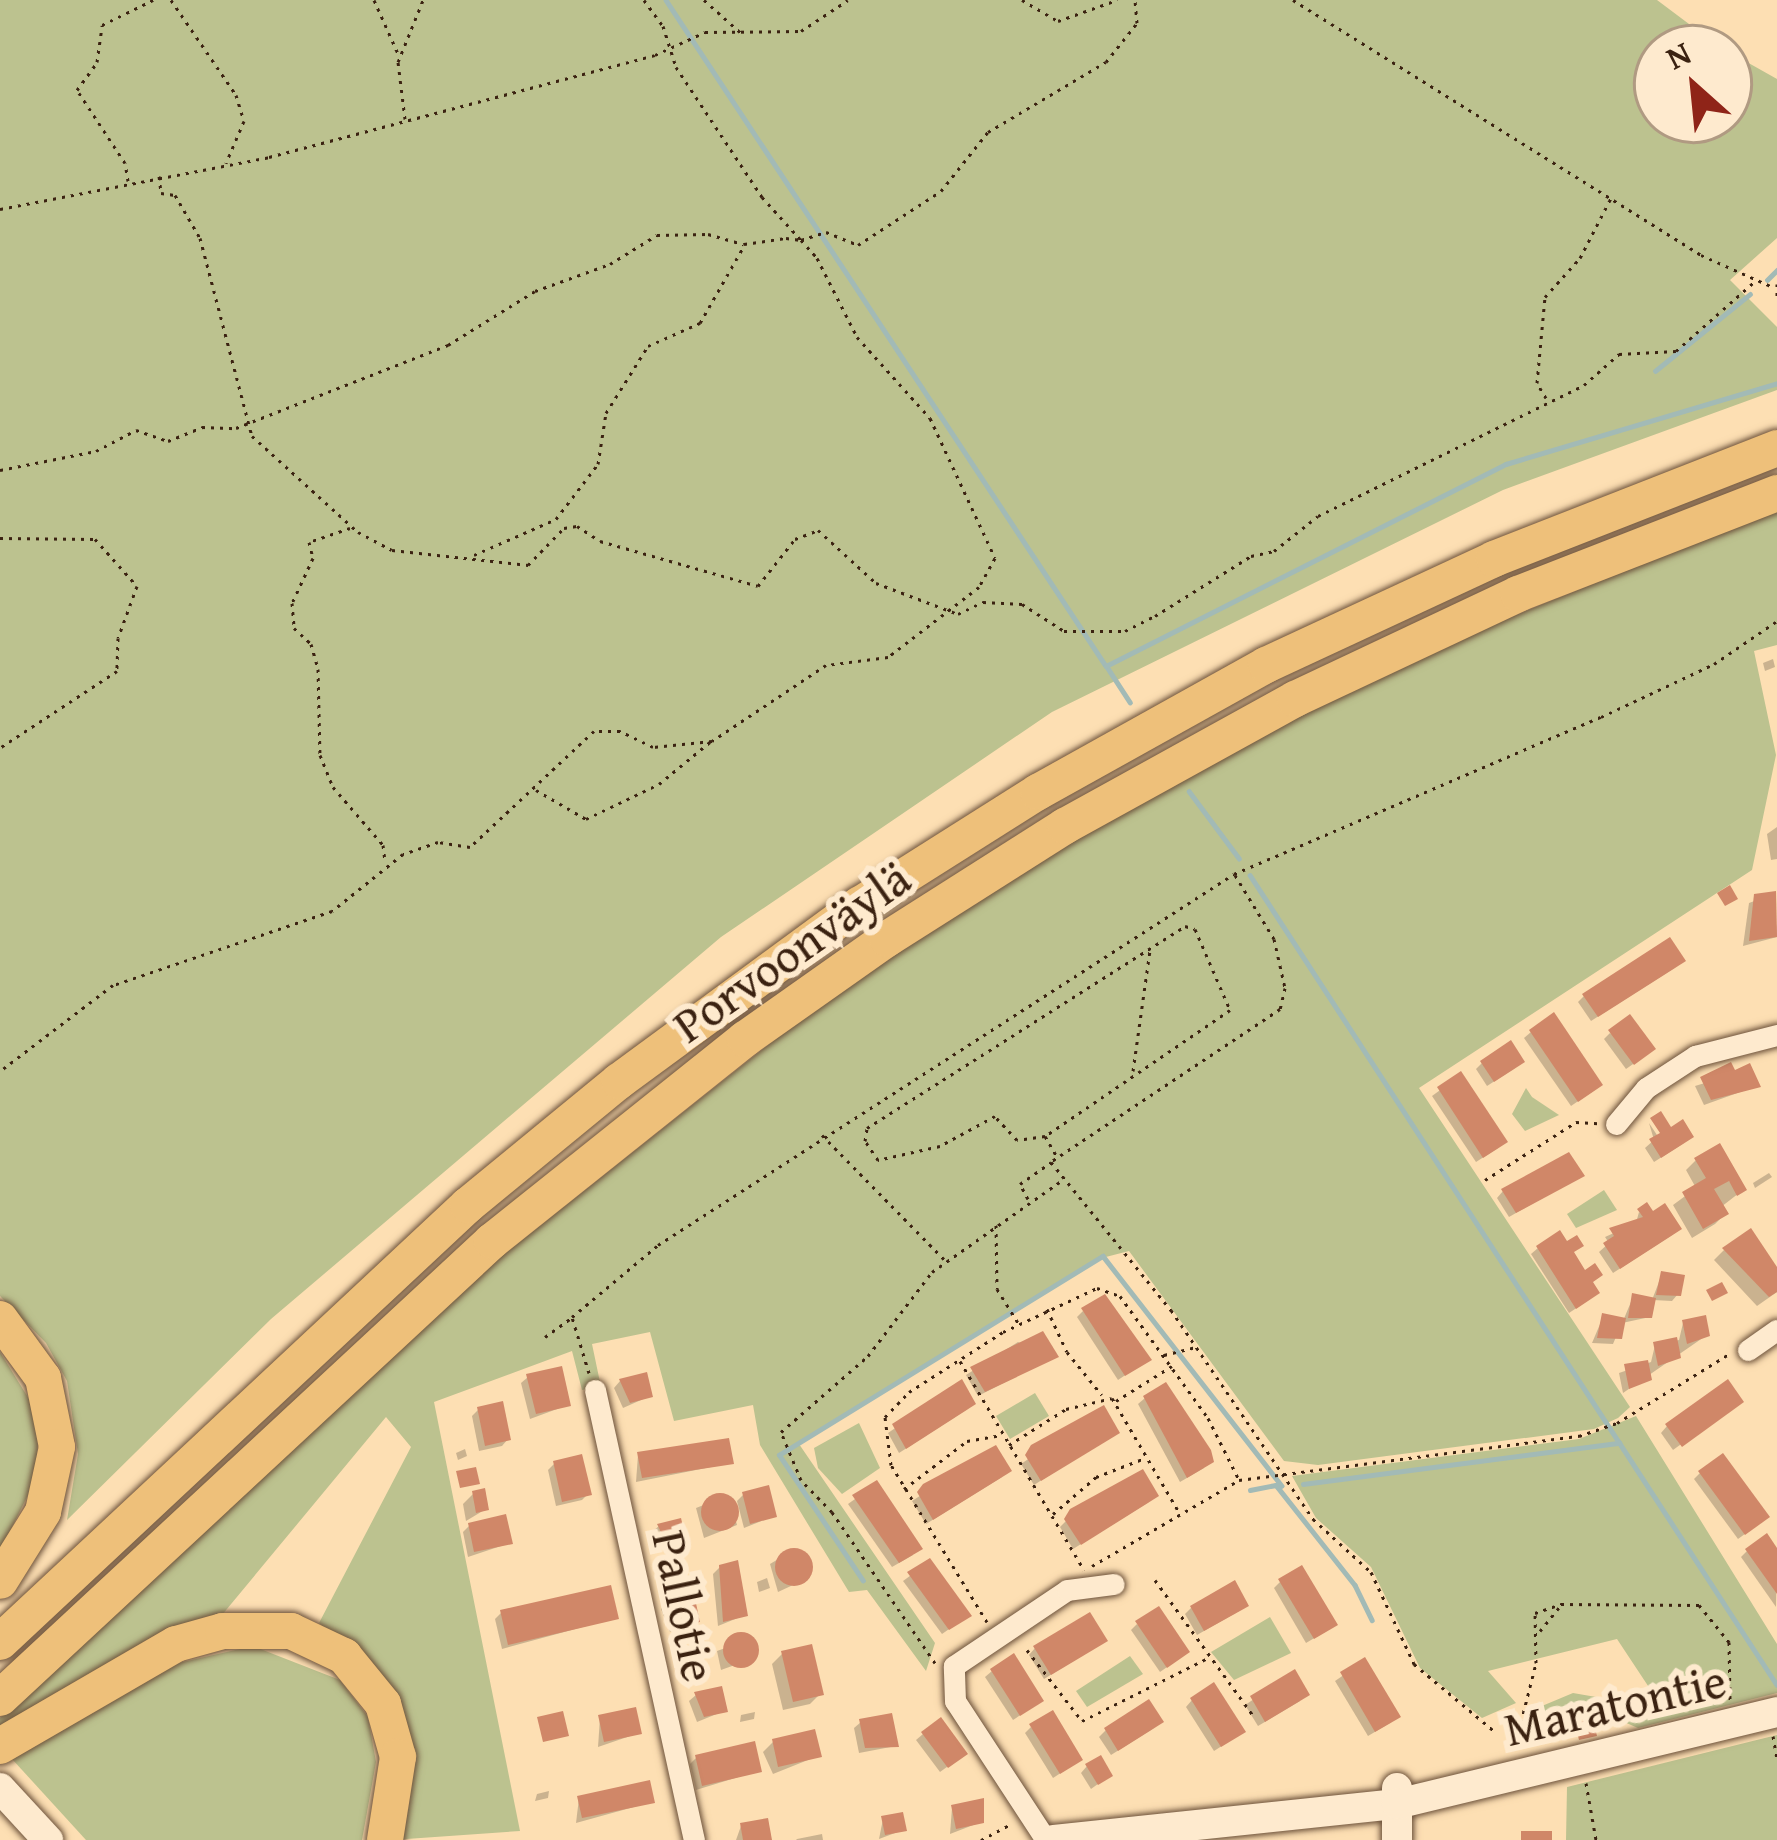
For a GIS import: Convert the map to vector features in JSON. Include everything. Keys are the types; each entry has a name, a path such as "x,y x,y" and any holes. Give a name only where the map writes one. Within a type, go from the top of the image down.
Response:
{"highway":[{"name":"Porvoonväylä","path":"0,1642 468,1205 620,1081 859,905 1111,749 1305,646 1571,526 1777,448"},
{"name":"Porvoonväylä","path":"0,1698 492,1241 745,1039 887,939 1065,826 1295,699 1518,594 1777,493"},
{"path":"0,1319 43,1378 57,1448 43,1512 0,1581"},
{"path":"0,1746 176,1644 223,1631 291,1631 344,1656 383,1704 398,1757 385,1840"}],"main road":[{"name":"Maratontie","path":"1050,1840 1324,1808 1474,1783 1774,1721"},
{"path":"0,1788 47,1840"},
{"path":"1397,1796 1397,1840"}],"street":[{"path":"1616,1124 1646,1088 1695,1056 1777,1035"},
{"path":"1748,1350 1777,1330"},
{"name":"Pallotie","path":"595,1390 694,1840"},
{"path":"1050,1840 955,1702 952,1674 958,1659 1081,1578 1114,1584"}],"path":[{"path":"128,183 125,163 77,90 98,62 102,25 153,0"},
{"path":"171,0 236,95 244,121 225,165"},
{"path":"374,0 399,56 405,121"},
{"path":"399,56 423,0"},
{"path":"536,790 586,819 659,784 712,741 826,664 888,657 948,611 992,567 981,517 930,418 857,337 830,275 762,197 669,51 644,0"},
{"path":"704,0 743,34"},
{"path":"0,208 225,165 405,121 669,51 705,32 801,31 848,0"},
{"path":"1022,0 1058,21 1117,0"},
{"path":"0,470 96,451 136,430 168,441 202,427 236,428 448,345 535,291 610,264 658,235 708,234 744,244 801,240 826,232 858,245 911,215 988,132 1078,82 1126,43 1137,23 1135,0"},
{"path":"1295,1 1472,118 1612,195 1754,282 1775,285 1777,297"},
{"path":"159,176 161,193 175,195 200,238 246,422 267,451 352,526 392,550 455,561 556,518 598,464 606,413 648,346 700,323 744,244"},
{"path":"1547,399 1537,383 1545,297 1580,258 1612,195"},
{"path":"474,556 528,565 565,528 577,526 661,561 758,586 795,539 818,530 876,583 948,611 1010,601 1047,627 1125,631 1250,556 1274,551 1318,516 1492,426 1532,414 1547,399 1584,385 1619,354 1676,351 1754,282"},
{"path":"352,526 309,542 313,558 292,603 294,628 311,644 318,669 320,755 333,787 383,845 385,863"},
{"path":"0,538 95,539 137,586 118,638 117,671 0,748"},
{"path":"545,1337 674,1233 1234,874 1600,718 1714,664 1777,621"},
{"path":"0,1071 120,982 266,939 337,908 385,863 438,842 470,847 601,729 653,746 712,741"},
{"path":"1029,1200 1020,1184 1280,1009 1285,988 1274,939 1234,874"},
{"path":"1195,929 1232,1002 1132,1073 1045,1136 1017,1140 995,1116 940,1146 878,1160 866,1141 867,1128 1150,949 1195,929"},
{"path":"1132,1073 1150,949"},
{"path":"1485,1180 1576,1122 1616,1124"},
{"path":"822,1135 945,1261"},
{"path":"1045,1136 1058,1158"},
{"path":"1052,1162 1195,1347 1313,1519 1371,1572 1414,1664 1492,1730"},
{"path":"952,1674 937,1665 780,1443 785,1424 868,1356 945,1261 1063,1180"},
{"path":"996,1223 995,1270 1018,1324"},
{"path":"994,1634 891,1465 885,1417 959,1360 1047,1309 1106,1288 1167,1354 1234,1460 1239,1480"},
{"path":"1047,1309 1067,1352 1114,1402 1180,1514"},
{"path":"572,1317 595,1390"},
{"path":"1167,1354 1195,1347"},
{"path":"959,1360 1051,1516 1081,1578 1239,1480 1280,1470 1604,1430 1748,1350"},
{"path":"1114,1402 1172,1366"},
{"path":"1009,1445 1104,1396"},
{"path":"904,1489 967,1442 1003,1435"},
{"path":"1051,1516 1096,1477 1147,1458"},
{"path":"1155,1580 1254,1718"},
{"path":"1538,1632 1561,1604"},
{"path":"1521,1722 1538,1632 1535,1613 1561,1604 1699,1605 1729,1642 1729,1711"},
{"path":"1027,1650 1082,1720 1210,1657"},
{"path":"1774,1721 1777,1758"},
{"path":"1585,1775 1596,1840"},
{"path":"981,1840 1011,1824"}],"green space":[{"path":"0,0 1657,0 1689,24 1633,24 1633,144 1753,144 1753,66 1777,79 1777,238 1730,280 1777,327 1777,390 1503,490 1052,712 721,937 271,1319 67,1520 78,1454 67,1381 46,1343 0,1296"},
{"path":"1777,510 1777,645 1754,651 1776,755 1752,870 1419,1088 1630,1407 1618,1418 1594,1429 1318,1465 1284,1461 1129,1251 1098,1259 799,1444 935,1643 926,1671 867,1590 849,1592 760,1445 753,1405 674,1421 650,1332 592,1344 601,1387 582,1390 572,1351 434,1402 520,1831 392,1840 373,1676 319,1623 411,1447 386,1417 212,1627 0,1738 0,1718 492,1264 826,999 1122,811 1279,725 1471,633"},
{"path":"1526,1088 1559,1115 1525,1131 1512,1114"},
{"path":"1604,1190 1617,1210 1576,1228 1567,1214"},
{"path":"0,1352 29,1399 38,1438 36,1479 0,1551"},
{"path":"1035,1393 1049,1416 1010,1439 996,1416"},
{"path":"1636,1416 1777,1644 1777,1693 1638,1728 1594,1709 1539,1718 1530,1711 1573,1693 1596,1697 1610,1712 1660,1704 1617,1639 1488,1671 1516,1703 1482,1718 1420,1668 1371,1567 1316,1518 1292,1476 1579,1439"},
{"path":"859,1423 880,1468 842,1494 818,1468 814,1448"},
{"path":"1270,1617 1291,1653 1234,1680 1211,1652"},
{"path":"253,1646 340,1680 368,1717 376,1762 362,1840 86,1840 12,1759 174,1664"},
{"path":"1130,1656 1143,1674 1087,1707 1076,1691"},
{"path":"1777,1735 1777,1840 1566,1840 1567,1787"}],"building":[{"path":"1730,885 1738,899 1725,906 1717,893"},
{"path":"1776,891 1777,937 1749,941 1754,894"},
{"path":"1670,937 1686,961 1598,1017 1582,994"},
{"path":"1554,1012 1603,1085 1578,1102 1529,1030"},
{"path":"1630,1014 1656,1049 1634,1065 1608,1030"},
{"path":"1511,1040 1525,1062 1494,1082 1480,1061"},
{"path":"1731,1062 1735,1070 1750,1063 1761,1087 1711,1100 1700,1077"},
{"path":"1461,1071 1508,1142 1483,1158 1437,1087"},
{"path":"1661,1111 1671,1127 1683,1119 1694,1137 1661,1158 1649,1139 1660,1133 1650,1118"},
{"path":"1720,1143 1747,1190 1737,1196 1729,1181 1714,1189 1729,1214 1703,1229 1682,1192 1706,1178 1694,1158"},
{"path":"1569,1152 1585,1176 1516,1213 1501,1189"},
{"path":"1647,1202 1653,1211 1665,1203 1682,1229 1620,1269 1603,1243 1614,1236 1609,1228 1643,1217 1637,1209"},
{"path":"1751,1228 1777,1267 1777,1292 1769,1297 1722,1248"},
{"path":"1560,1230 1567,1241 1577,1235 1584,1246 1574,1252 1585,1270 1595,1263 1603,1275 1593,1282 1600,1293 1576,1309 1536,1246"},
{"path":"1661,1271 1685,1275 1681,1296 1656,1295"},
{"path":"1722,1282 1728,1293 1712,1301 1706,1290"},
{"path":"1632,1293 1656,1298 1652,1318 1628,1318"},
{"path":"1105,1294 1152,1360 1125,1376 1081,1308"},
{"path":"1602,1313 1626,1318 1622,1339 1597,1338"},
{"path":"1706,1315 1710,1336 1687,1344 1682,1320"},
{"path":"1043,1331 1059,1357 985,1392 970,1367"},
{"path":"1677,1337 1681,1358 1658,1366 1653,1342"},
{"path":"1648,1360 1652,1380 1629,1389 1624,1364"},
{"path":"562,1366 571,1406 536,1414 526,1374"},
{"path":"647,1372 653,1397 630,1403 619,1379"},
{"path":"962,1379 976,1404 906,1449 892,1424"},
{"path":"1728,1379 1744,1402 1682,1447 1665,1424"},
{"path":"1166,1382 1211,1450 1214,1462 1187,1478 1143,1396"},
{"path":"503,1401 511,1440 485,1446 477,1407"},
{"path":"1104,1405 1120,1433 1041,1481 1025,1455 1031,1445"},
{"path":"729,1438 734,1464 642,1478 637,1452"},
{"path":"996,1445 1012,1471 933,1520 917,1492 923,1484"},
{"path":"1723,1453 1770,1517 1745,1535 1698,1471"},
{"path":"582,1454 592,1495 562,1502 553,1461"},
{"path":"476,1467 480,1484 460,1488 456,1471"},
{"path":"1143,1469 1159,1496 1081,1545 1064,1519 1070,1509"},
{"path":"877,1480 923,1549 899,1563 852,1495"},
{"path":"769,1485 777,1517 750,1524 742,1492"},
{"path":"485,1488 489,1510 476,1513 472,1491"},
{"path":"720,1493 734,1498 739,1512 734,1526 720,1531 706,1526 701,1512 706,1498"},
{"path":"506,1514 513,1544 474,1552 468,1523"},
{"path":"681,1518 686,1540 667,1544 657,1524"},
{"path":"1767,1533 1777,1548 1777,1594 1745,1549"},
{"path":"794,1548 807,1554 813,1567 807,1580 794,1586 781,1580 775,1567 781,1554"},
{"path":"930,1558 972,1616 949,1630 907,1572"},
{"path":"738,1560 748,1616 723,1622 719,1565"},
{"path":"1302,1565 1338,1625 1314,1639 1278,1579"},
{"path":"1235,1580 1249,1606 1204,1631 1190,1606"},
{"path":"611,1585 619,1619 508,1645 500,1610"},
{"path":"694,1594 700,1622 676,1627 665,1600"},
{"path":"1159,1606 1190,1652 1167,1668 1135,1621"},
{"path":"1090,1612 1108,1641 1051,1675 1033,1646"},
{"path":"741,1632 753,1638 759,1650 753,1662 741,1668 729,1662 723,1650 729,1638"},
{"path":"812,1644 824,1695 793,1702 781,1651"},
{"path":"1014,1653 1044,1701 1020,1716 990,1669"},
{"path":"1365,1657 1401,1717 1375,1732 1340,1672"},
{"path":"1295,1669 1310,1695 1265,1722 1250,1696"},
{"path":"1214,1682 1246,1732 1221,1747 1190,1698"},
{"path":"722,1686 728,1712 704,1717 694,1692"},
{"path":"1149,1699 1164,1722 1118,1751 1104,1728"},
{"path":"636,1707 642,1734 604,1742 598,1715"},
{"path":"1053,1710 1083,1760 1060,1774 1029,1724"},
{"path":"563,1711 569,1736 543,1742 537,1717"},
{"path":"892,1713 899,1747 865,1748 859,1719"},
{"path":"941,1717 968,1754 948,1768 921,1732"},
{"path":"1593,1719 1597,1736 1579,1740 1575,1723"},
{"path":"815,1729 822,1757 778,1767 772,1739"},
{"path":"755,1741 762,1772 702,1786 695,1755"},
{"path":"1101,1755 1113,1776 1098,1785 1085,1764"},
{"path":"650,1780 655,1803 582,1818 577,1796"},
{"path":"984,1798 984,1823 956,1829 951,1805"},
{"path":"903,1812 907,1831 885,1835 881,1816"},
{"path":"768,1818 772,1840 743,1840 740,1823"},
{"path":"1521,1831 1552,1831 1552,1840 1521,1840"}],"waterway":[{"path":"666,0 1106,666"},
{"path":"1767,280 1777,270"},
{"path":"1655,371 1750,294"},
{"path":"1130,703 1106,666 1506,464 1777,383"},
{"path":"1189,791 1239,858"},
{"path":"1250,875 1777,1685"},
{"path":"863,1581 779,1455 1103,1256 1282,1486"},
{"path":"1303,1484 1619,1443"},
{"path":"1250,1490 1276,1485 1355,1585 1372,1620"}]}
